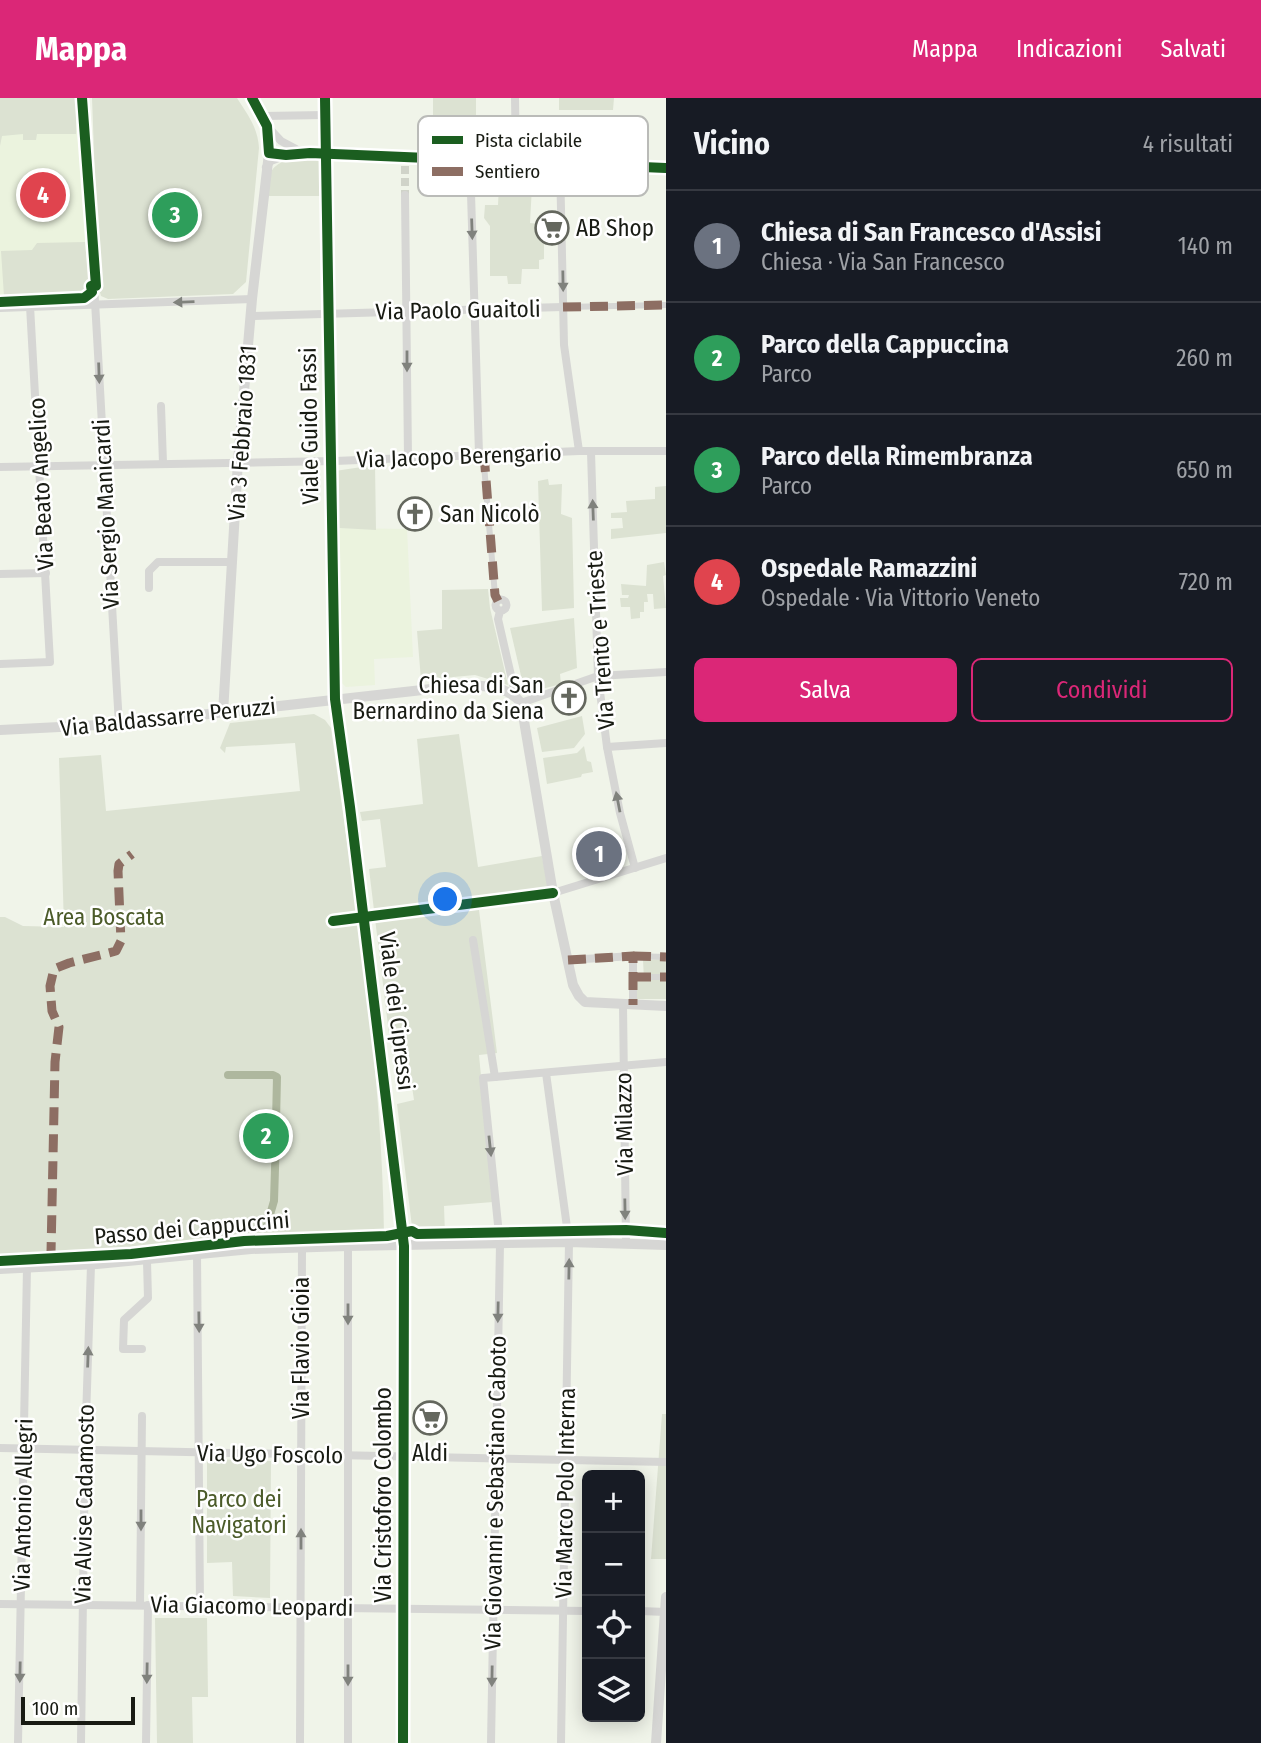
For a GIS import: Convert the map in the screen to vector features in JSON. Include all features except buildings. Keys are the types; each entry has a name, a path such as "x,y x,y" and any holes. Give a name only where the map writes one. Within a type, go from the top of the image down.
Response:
{"street":[{"name":"Via Sergio Manicardi","path":"82,98 97,305 103,465 119,724"},
{"name":"Viale Guido Fassi","path":"325,98 335,699"},
{"path":"515,98 515,116"},
{"name":"Via 3 Febbraio 1831","path":"223,713 238,461 252,299 269,153 265,121 254,100"},
{"path":"265,121 326,116"},
{"path":"265,121 281,141 310,153"},
{"path":"269,153 299,150"},
{"path":"269,153 310,153 418,162"},
{"path":"266,167 271,161 286,155"},
{"path":"648,167 666,168"},
{"path":"405,195 408,457"},
{"path":"471,196 483,458 495,595 498,601 495,607 500,611 498,619 519,700 553,893 573,985 585,1002 665,1006"},
{"path":"561,196 564,345 579,451"},
{"path":"0,308 252,299"},
{"name":"Via Paolo Guaitoli","path":"251,316 666,305"},
{"name":"Via Beato Angelico","path":"0,664 50,662 30,306"},
{"path":"161,406 163,463"},
{"name":"Via Jacopo Berengario","path":"0,467 408,457 483,458 579,451 666,451"},
{"name":"Via Trento e Trieste","path":"591,452 598,676 607,747 620,813 635,867"},
{"path":"149,588 149,571 158,562 232,562"},
{"path":"0,575 46,573"},
{"path":"519,700 598,676 666,672"},
{"name":"Via Baldassarre Peruzzi","path":"0,730 119,724 467,685 497,687 519,700"},
{"name":"Viale dei Cipressi","path":"335,699 351,807 404,1246"},
{"path":"607,747 666,743"},
{"path":"553,893 666,858"},
{"path":"473,940 495,1077 666,1062"},
{"name":"Via Milazzo","path":"626,1243 622,1067 633,956"},
{"path":"568,960 666,957"},
{"path":"633,977 666,977"},
{"name":"Via Marco Polo Interna","path":"546,1073 569,1242 561,1743"},
{"name":"Via Giovanni e Sebastiano Caboto","path":"491,1743 500,1244 483,1078 495,1077"},
{"path":"0,1269 348,1246 569,1242 666,1245"},
{"path":"348,1246 348,1743"},
{"name":"Via Cristoforo Colombo","path":"403,1743 404,1246"},
{"name":"Via Flavio Gioia","path":"300,1743 302,1248"},
{"path":"198,1254 200,1605"},
{"path":"142,1349 123,1349 124,1320 148,1298 147,1261"},
{"name":"Via Alvise Cadamosto","path":"81,1743 85,1450 91,1265"},
{"name":"Via Antonio Allegri","path":"18,1743 27,1268"},
{"path":"142,1416 146,1743"},
{"name":"Via Ugo Foscolo","path":"0,1448 666,1462"},
{"path":"656,1743 663,1686 666,1597"},
{"name":"Via Giacomo Leopardi","path":"0,1604 582,1611"},
{"path":"645,1611 666,1612"}],"shaded area":[{"path":"0,98 81,98 90,302 0,307"},
{"path":"407,529 413,657 374,659 375,685 346,687 339,680 336,530"}],"green space":[{"path":"0,98 77,98 76,134 37,134 36,140 23,140 23,134 2,136 0,146"},
{"path":"92,98 237,98 249,116 259,148 246,282 233,294 108,299 101,296"},
{"path":"433,98 476,98 476,116 433,116"},
{"path":"559,98 614,98 613,110 559,110"},
{"path":"287,160 324,160 325,196 267,196 270,174 276,166"},
{"path":"498,196 531,196 530,223 551,225 548,226 550,233 544,233 544,259 539,260 539,269 522,269 521,284 508,284 507,276 490,276 490,226 484,218 485,205 498,205"},
{"path":"85,242 90,293 4,296 1,251 32,250 37,243"},
{"path":"375,465 376,530 336,530 335,471"},
{"path":"548,479 549,485 562,484 561,514 572,518 574,608 542,611 538,481"},
{"path":"666,486 666,533 611,539 611,529 623,528 622,518 611,518 611,513 627,512 626,501 655,499 655,487"},
{"path":"664,562 666,608 654,609 653,594 647,594 648,602 644,602 644,612 640,612 640,618 631,619 630,607 621,607 620,598 628,598 629,595 622,595 621,584 646,586 647,565"},
{"path":"488,589 508,685 475,675 421,680 417,631 442,629 442,590"},
{"path":"574,618 577,668 560,674 561,684 534,691 522,680 510,628"},
{"name":"Area Boscata","path":"314,714 325,720 331,728 357,917 378,1107 384,1234 231,1239 120,1253 0,1258 0,917 23,926 64,927 59,758 101,755 106,811 300,791 295,743 226,747 225,753 220,748 230,723"},
{"path":"582,716 585,734 574,748 542,752 537,728"},
{"path":"459,734 478,867 542,856 550,898 479,910 497,1053 479,1055 493,1202 444,1206 445,1235 413,1235 397,1104 414,1100 405,1040 390,1042 369,869 386,867 380,819 362,821 360,812 423,804 417,739"},
{"path":"584,746 593,772 547,784 543,758 577,753"},
{"path":"666,959 666,999 636,999 636,981 644,980 643,960"},
{"path":"662,1414 666,1414 666,1559 651,1559"},
{"name":"Parco dei Navigatori","path":"211,1459 271,1461 270,1598 233,1596 232,1562 207,1563 207,1462"},
{"path":"155,1618 207,1618 208,1697 192,1697 193,1743 157,1743"}],"waterway":[{"path":"228,1075 277,1077 276,1122"},
{"path":"267,1225 274,1201 276,1136"}],"tunnel":[{"path":"405,166 405,195"}],"marked path":[{"path":"563,307 666,305"},
{"path":"484,454 495,595 498,601"},
{"path":"47,1259 51,1253 55,1062 59,1027 52,1011 50,986 54,969 116,951 121,941 119,864 132,854"},
{"path":"633,956 666,957"},
{"path":"568,960 633,956 633,1005"},
{"path":"633,977 666,977"}],"cycle path":[{"path":"0,302 84,298 92,292 91,286 96,286 82,98"},
{"path":"252,98 267,126 269,153 418,158"},
{"path":"325,98 335,699 404,1246 403,1743"},
{"path":"648,167 666,168"},
{"path":"333,921 553,893"},
{"name":"Passo dei Cappuccini","path":"0,1261 131,1254 244,1241 387,1236 412,1231 417,1234 626,1230 666,1233"}],"place":[{"name":"Ospedale Ramazzini","path":"43,195"},
{"name":"Parco della Rimembranza","path":"175,215"},
{"name":"AB Shop","path":"552,228"},
{"name":"San Nicolò","path":"415,514"},
{"name":"Chiesa di San Bernardino da Siena","path":"569,698"},
{"name":"Chiesa di San Francesco d'Assisi","path":"599,854"},
{"name":"Parco della Cappuccina","path":"266,1136"},
{"name":"Aldi","path":"430,1418"}]}
